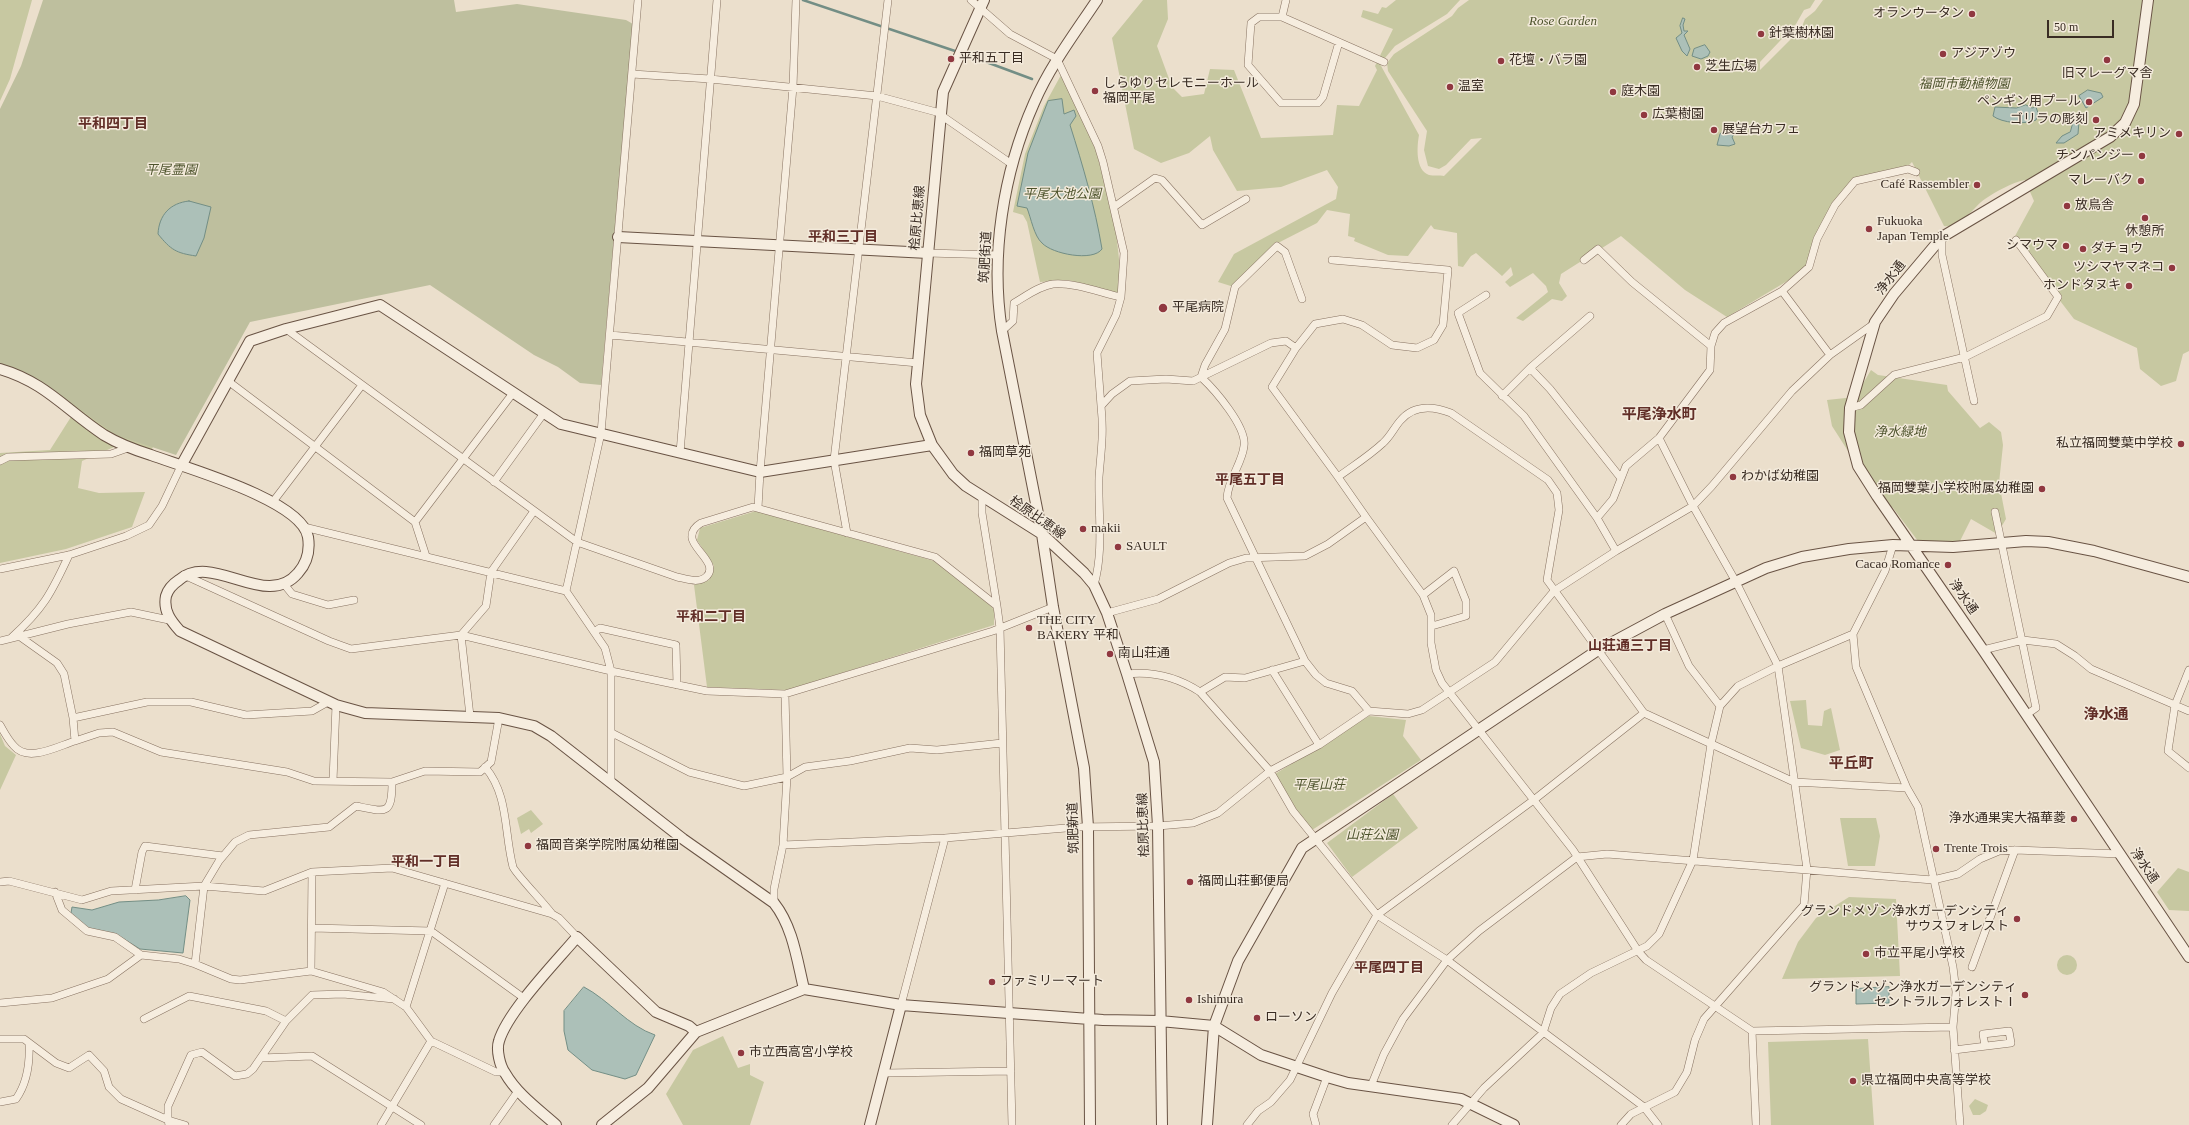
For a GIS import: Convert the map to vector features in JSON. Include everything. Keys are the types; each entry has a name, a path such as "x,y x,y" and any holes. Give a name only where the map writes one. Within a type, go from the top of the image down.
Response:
{"street":[{"path":"566,591 601,433 638,0"},
{"path":"680,453 717,0"},
{"path":"758,508 793,87 796,0"},
{"path":"847,533 834,460 845,356 878,96 888,0"},
{"path":"972,0 982,4 1010,34 1057,59 1098,146 1124,253 1121,297 1116,315 1097,353 1104,431 1100,477 1099,567 1094,585"},
{"name":"筑肥街道","path":"1042,534 1002,331 998,304 997,255 1013,165 1034,103 1057,59 1097,0"},
{"path":"1282,17 1286,0"},
{"name":"浄水通","path":"2148,0 2134,104 2130,114 2120,130 1942,236 1894,294 1875,322 1850,408 1849,432 1858,466 1877,496 2187,951"},
{"name":"桧原比恵線","path":"982,4 943,92 916,384 920,415 932,445 953,474 982,497 1042,534 1070,558 1094,585 1107,613 1154,762 1158,826 1162,1125"},
{"path":"1339,42 1323,97 1318,103 1281,103 1248,65 1251,23 1259,17 1282,17 1339,42 1384,62"},
{"path":"632,74 710,79 878,96 940,113 1013,165"},
{"path":"1597,518 1613,499 1620,477 1626,466 1660,438 1710,370 1711,346 1715,333 1724,323 1782,291 1809,267 1817,239 1835,205 1855,181 1908,169 1916,172"},
{"path":"1114,207 1155,178 1162,180 1202,225 1246,199"},
{"path":"1942,236 1942,255 1974,401"},
{"path":"618,237 859,250 997,255"},
{"path":"1850,408 1861,405 1894,375 1965,357 2047,316 2058,297 2016,240"},
{"path":"1201,377 1225,329 1235,287 1277,246 1285,252 1302,299"},
{"path":"1584,260 1598,249 1632,282 1711,346"},
{"path":"1332,260 1448,270 1443,325 1434,340 1417,348 1392,345 1362,325 1343,319 1315,324 1296,348 1272,387 1423,595 1431,615 1432,626 1430,643 1436,670 1449,692 1535,799 1577,857 1638,951 1646,960 1752,1031 1953,1027"},
{"path":"1002,331 1013,321 1014,303 1042,287 1054,284 1066,285 1121,297"},
{"path":"1782,291 1830,355"},
{"path":"1486,295 1458,313 1480,373 1524,416 1597,518 1616,551"},
{"path":"0,570 69,555 126,536 149,525 162,506 181,466 250,341 286,328 380,305 561,424 760,472 932,445"},
{"path":"1502,396 1530,368 1590,316"},
{"path":"783,845 946,838 1088,827 1158,826 1193,823 1218,813 1270,772 1319,745 1369,711 1408,714 1422,710 1502,656 1554,591 1616,551 1693,506 1712,486 1792,391 1830,355 1875,322"},
{"path":"286,328 577,542 677,577 692,581 700,580 707,576 710,569 707,560 693,542 693,531 696,526 701,522 753,507 935,557 997,606"},
{"path":"610,335 918,363"},
{"path":"1101,406 1112,394 1130,381 1166,379 1193,381 1271,343 1286,341 1296,348"},
{"path":"1530,368 1550,389 1620,477"},
{"path":"0,369 19,375 36,383 104,435 128,448 236,484 272,503 295,518 304,527 308,536 308,553 302,569 294,578 284,584 264,586 217,574 197,572 184,575 172,586 166,597 166,609 169,620 180,631 242,659 332,703 365,713 499,718 534,726 552,736 683,839 774,903 783,914 788,927 804,989"},
{"path":"1201,377 1221,398 1244,436 1244,446 1228,490 1227,498 1305,661 1316,675 1326,683 1352,691 1369,711"},
{"path":"228,381 415,522 426,556"},
{"path":"272,503 362,385"},
{"path":"415,522 513,393"},
{"path":"1338,477 1384,443 1400,420 1408,414 1417,409 1435,407 1451,414 1548,480 1557,493 1559,510 1547,572 1547,580 1644,713 1794,782 1907,788"},
{"path":"494,482 544,413"},
{"path":"1621,1125 1631,1114 1675,1092 1687,1072 1695,1040 1704,1019 1804,905 1807,869 1778,666 1736,582 1693,506 1660,438"},
{"path":"0,461 8,457 111,454 128,448"},
{"path":"982,497 982,513 1000,628 1012,1125"},
{"path":"470,716 461,636 486,606 491,572 534,511"},
{"path":"1995,512 2003,544 2036,708 2026,715"},
{"path":"1107,613 1158,599 1229,562 1255,558 1305,556 1328,544 1366,517"},
{"path":"304,527 566,591 605,648 610,671 612,733 611,782"},
{"name":"筑肥新道","path":"1042,534 1053,607 1084,768 1088,827 1090,1125"},
{"path":"1207,1125 1214,1026 1238,961 1302,848 1598,650 1666,614 1766,568 1802,557 1849,549 1911,545 1953,547 2026,541 2061,544 2189,577"},
{"path":"1893,546 1885,571 1853,634 1856,667 1907,788 1918,806 1956,992 1953,1027 1960,1125"},
{"path":"9,640 43,606 54,589 69,555"},
{"path":"1423,595 1454,571 1466,601 1466,616 1432,626"},
{"path":"184,575 351,649 461,636 610,671 707,691 785,694 1000,628 1053,607"},
{"path":"284,584 292,594 328,605 354,600"},
{"path":"0,641 9,640 19,636 68,624 131,612 169,620"},
{"path":"1666,614 1689,666 1720,706"},
{"path":"594,632 600,628 676,645 677,685"},
{"path":"1452,1125 1471,1102 1543,1033 1551,1008 1560,994 1591,973 1647,946 1659,934 1693,860 1711,744 1720,706 1738,686 1778,666 1853,634"},
{"path":"19,636 57,663 64,674 73,718 75,740"},
{"path":"1983,650 2023,640 2056,644 2075,656 2091,669 2189,712"},
{"path":"1200,692 1225,677 1245,678 1305,661"},
{"path":"1272,670 1319,745"},
{"path":"2189,670 2175,705 2168,751 2189,768"},
{"path":"1127,674 1156,674 1173,677 1185,682 1200,692 1270,772 1293,811 1377,915 1447,960 1644,1107 1658,1125"},
{"path":"774,903 774,889 783,845 787,777 785,694"},
{"path":"73,718 147,702 191,702 246,715 312,711 332,703"},
{"path":"332,703 333,781"},
{"path":"1247,1125 1254,1116 1271,1102 1290,1080 1332,993 1377,915 1535,799 1644,713"},
{"path":"0,725 14,747 26,753 38,753 99,733 113,732 161,752 287,772 314,781 392,782 425,771 480,772 491,762 499,718"},
{"path":"612,733 689,772 744,786 787,777 805,767 850,761 910,748 937,750 1002,743"},
{"path":"485,767 494,778 504,808 513,868 543,901 552,914"},
{"path":"194,964 204,886 223,856 235,842 249,834 329,827 356,806 380,811 388,809 392,801 392,782"},
{"path":"870,1125 946,838"},
{"path":"136,890 142,852 145,846 223,856"},
{"path":"1371,1086 1384,1054 1403,1019 1447,960 1479,931 1577,857 1607,854 1933,880 1958,874 1980,859 1999,851 2015,850 2120,854"},
{"path":"1972,967 2015,850"},
{"path":"0,882 9,882 55,892 82,900 111,891 204,886 264,891 312,872 392,868 552,914 559,918 656,1012 689,1026 696,1032"},
{"path":"311,971 312,872"},
{"path":"406,1007 445,883"},
{"path":"55,892 62,910 87,931 115,937 141,955 179,959 231,979 240,980 311,971 383,992 397,999 406,1007 431,1041 496,1072 504,1072"},
{"path":"312,928 431,931 525,999"},
{"path":"556,1125 518,1091 504,1072 498,1042 508,1021 577,937"},
{"path":"0,1003 52,998 108,979 141,955"},
{"path":"602,1125 648,1088 696,1032 804,989 901,1005 1010,1014 1214,1026 1261,1055 1298,1066 1327,1077 1371,1086 1461,1099 1471,1102 1514,1125"},
{"path":"168,1122 168,1106 191,1055 202,1052 235,1076 247,1074 261,1058 286,1022 312,995 343,994 397,999"},
{"path":"144,1019 189,996 266,1011 286,1022"},
{"path":"1752,1031 1756,1125"},
{"path":"0,1039 24,1039 56,1063 69,1068 89,1055 104,1071 109,1087 121,1099 168,1122 186,1125"},
{"path":"381,1125 431,1041"},
{"path":"0,1102 16,1099 20,1092 30,1063 30,1043"},
{"path":"1954,1050 1984,1046"},
{"path":"261,1058 312,1056 421,1125"},
{"path":"884,1074 1011,1072"},
{"path":"1316,1125 1313,1114 1327,1077"},
{"path":"494,1125 518,1091"}],"green space":[{"path":"0,0 32,0 10,79 0,101"},
{"name":"平尾霊園","path":"43,0 454,0 456,12 517,4 626,20 633,24 601,385 580,383 558,367 534,355 430,285 250,322 176,455 116,435 35,378 0,366 0,109 21,66"},
{"path":"1143,0 1167,0 1168,19 1157,46 1172,87 1182,97 1204,94 1210,69 1234,70 1261,138 1333,135 1337,105 1359,106 1377,70 1375,66 1393,29 1361,17 1363,10 1378,14 1382,7 1386,8 1396,0 1460,0 1447,14 1395,46 1380,64 1419,135 1418,157 1421,168 1429,175 1444,176 1482,138 1471,139 1446,165 1439,169 1428,166 1424,150 1427,131 1388,71 1387,63 1394,54 1452,16 1458,8 1469,0 1815,0 1810,8 1804,10 1796,24 1760,62 1760,70 1801,29 1805,19 1815,11 1823,0 2189,0 2189,351 2183,354 2176,381 2161,386 2140,369 2137,348 2074,319 2051,289 2015,236 2034,201 2025,180 1999,190 1980,203 1966,217 1956,224 1944,226 1912,162 1908,166 1854,179 1818,230 1806,266 1789,280 1727,317 1685,290 1621,236 1561,274 1559,283 1567,296 1562,301 1552,299 1523,321 1516,318 1548,292 1546,286 1533,273 1510,287 1505,282 1513,275 1511,267 1502,276 1476,253 1471,256 1463,267 1458,266 1457,233 1434,229 1431,225 1408,256 1388,255 1354,241 1355,238 1348,236 1350,214 1327,210 1317,223 1276,244 1278,251 1257,263 1234,287 1218,282 1234,254 1336,199 1338,187 1327,170 1281,187 1237,191 1213,150 1210,136 1189,153 1161,163 1134,149 1112,38"},
{"name":"平尾大池公園","path":"1061,75 1096,150 1115,223 1120,268 1118,293 1068,280 1040,282 1027,222 1023,215 1013,212 1025,154 1044,106"},
{"path":"0,341 154,445 151,451 121,444 82,461 78,488 99,493 145,492 132,527 66,549 0,563 0,453 50,450 76,409 35,378 0,367"},
{"name":"浄水緑地","path":"1871,370 1878,375 1947,385 1948,391 1980,428 1989,422 2001,432 2003,445 1999,483 2006,519 1997,534 1971,519 1958,545 1918,541 1893,508 1878,498 1832,426 1827,400 1855,397"},
{"path":"756,511 934,561 991,606 994,610 994,625 788,690 707,687 694,585 709,580 714,566 697,540 700,528"},
{"path":"1806,700 1808,725 1822,726 1824,711 1831,708 1840,750 1825,755 1801,748 1790,701"},
{"name":"平尾山荘","path":"1369,716 1406,720 1403,736 1421,760 1312,830 1296,813 1275,774"},
{"path":"0,734 5,746 16,755 0,790"},
{"name":"山荘公園","path":"1393,794 1418,828 1352,877 1327,843"},
{"path":"531,810 543,824 531,833 529,829 521,834 517,818"},
{"path":"1840,818 1876,818 1880,836 1875,866 1848,866"},
{"path":"2178,868 2189,872 2189,911 2169,910 2157,892"},
{"path":"1849,897 1896,899 1900,976 1782,979 1798,942 1816,918"},
{"path":"2067,955 2074,958 2077,965 2074,972 2067,975 2060,972 2057,965 2060,958"},
{"path":"723,1036 738,1068 750,1064 750,1075 764,1082 750,1125 683,1125 666,1094 693,1050"},
{"path":"1868,1039 1874,1125 1771,1125 1768,1042"},
{"path":"1975,1099 1988,1105 1986,1111 1980,1115 1973,1115 1969,1106"}],"shaded area":[{"path":"1683,18 1685,19 1683,25 1684,31 1688,31 1684,35 1690,49 1687,56 1682,51 1676,38 1682,33 1680,26"},
{"path":"1705,45 1710,52 1708,56 1701,59 1692,56 1694,49"},
{"name":"ペンギン用プール","path":"2088,90 2101,93 2103,97 2086,108 2079,96"},
{"path":"1062,99 1064,114 1074,110 1076,116 1070,125 1080,156 1096,218 1102,249 1097,253 1090,255 1072,255 1047,247 1039,240 1027,208 1017,206 1028,153 1048,101"},
{"path":"2026,105 2032,108 2036,107 2038,113 2036,120 2031,122 2008,122 1993,116 1995,107 2016,108"},
{"path":"2074,120 2079,121 2078,134 2064,143 2056,143 2062,136 2070,132"},
{"path":"1732,127 1736,132 1732,137 1735,144 1729,146 1717,145 1720,134"},
{"path":"189,201 211,207 204,238 196,256 183,254 174,250 158,234 161,221 167,211 176,204"},
{"path":"186,896 190,900 183,953 140,949 116,934 87,928 71,913 72,907 92,910 119,902 158,900"},
{"path":"584,987 593,992 636,1026 655,1035 636,1075 625,1079 592,1070 568,1050 564,1031 564,1011"},
{"path":"1889,987 1889,1003 1856,1004 1856,989"}],"waterway":[{"path":"803,0 958,52"},
{"path":"962,53 1032,79"}],"place":[{"name":"オランウータン","path":"1972,14"},
{"name":"針葉樹林園","path":"1761,34"},
{"name":"アジアゾウ","path":"1943,54"},
{"name":"平和五丁目","path":"951,59"},
{"name":"旧マレーグマ舎","path":"2107,60"},
{"name":"花壇・バラ園","path":"1501,61"},
{"name":"芝生広場","path":"1697,67"},
{"name":"温室","path":"1450,87"},
{"name":"しらゆりセレモニーホール 福岡平尾","path":"1095,91"},
{"name":"庭木園","path":"1613,92"},
{"name":"ペンギン用プール","path":"2089,102"},
{"name":"広葉樹園","path":"1644,115"},
{"name":"ゴリラの彫刻","path":"2096,120"},
{"name":"展望台カフェ","path":"1714,130"},
{"name":"アミメキリン","path":"2179,134"},
{"name":"チンパンジー","path":"2142,156"},
{"name":"マレーバク","path":"2141,181"},
{"name":"Café Rassembler","path":"1977,185"},
{"name":"放鳥舎","path":"2067,206"},
{"name":"休憩所","path":"2145,218"},
{"name":"Fukuoka Japan Temple","path":"1869,229"},
{"name":"シマウマ","path":"2066,246"},
{"name":"ダチョウ","path":"2083,249"},
{"name":"ツシマヤマネコ","path":"2172,268"},
{"name":"ホンドタヌキ","path":"2129,286"},
{"name":"平尾病院","path":"1163,308"},
{"name":"私立福岡雙葉中学校","path":"2181,444"},
{"name":"福岡草苑","path":"971,453"},
{"name":"わかば幼稚園","path":"1733,477"},
{"name":"福岡雙葉小学校附属幼稚園","path":"2042,489"},
{"name":"makii","path":"1083,529"},
{"name":"SAULT","path":"1118,547"},
{"name":"Cacao Romance","path":"1948,565"},
{"name":"THE CITY BAKERY 平和","path":"1029,628"},
{"name":"南山荘通","path":"1110,654"},
{"name":"浄水通果実大福華菱","path":"2074,819"},
{"name":"福岡音楽学院附属幼稚園","path":"528,846"},
{"name":"Trente Trois","path":"1936,849"},
{"name":"福岡山荘郵便局","path":"1190,882"},
{"name":"グランドメゾン浄水ガーデンシティ サウスフォレスト","path":"2017,919"},
{"name":"市立平尾小学校","path":"1866,954"},
{"name":"ファミリーマート","path":"992,982"},
{"name":"グランドメゾン浄水ガーデンシティ セントラルフォレストⅠ","path":"2025,995"},
{"name":"Ishimura","path":"1189,1000"},
{"name":"ローソン","path":"1257,1018"},
{"name":"市立西高宮小学校","path":"741,1053"},
{"name":"県立福岡中央高等学校","path":"1853,1081"}],"district":[{"name":"平和四丁目","path":"113,124"},
{"name":"平和三丁目","path":"843,237"},
{"name":"平尾浄水町","path":"1659,415"},
{"name":"平尾五丁目","path":"1250,480"},
{"name":"平和二丁目","path":"711,617"},
{"name":"山荘通三丁目","path":"1630,646"},
{"name":"浄水通","path":"2106,715"},
{"name":"平丘町","path":"1851,764"},
{"name":"平和一丁目","path":"426,862"},
{"name":"平尾四丁目","path":"1389,968"}],"park label":[{"name":"Rose Garden","path":"1563,22"},
{"name":"福岡市動植物園","path":"1964,85"}]}
